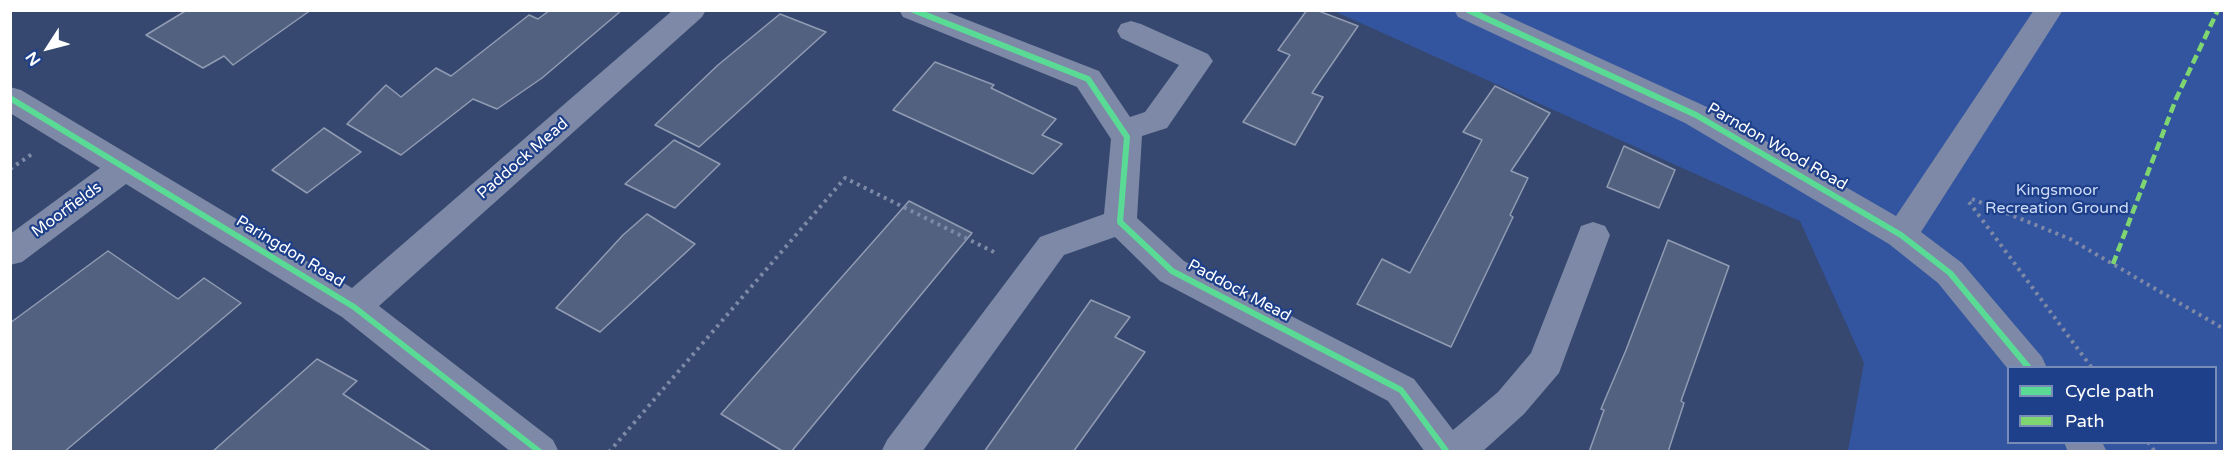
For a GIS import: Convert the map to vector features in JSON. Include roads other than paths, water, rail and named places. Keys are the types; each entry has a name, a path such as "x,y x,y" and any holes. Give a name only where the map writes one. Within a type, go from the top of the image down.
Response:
{"street":[{"name":"Paddock Mead","path":"354,307 692,10"},
{"path":"900,452 1052,246 1120,222 1127,137 1088,80 913,10"},
{"name":"Parndon Wood Road","path":"1468,10 1696,115 1901,235 1950,273 2027,366"},
{"path":"1901,235 2049,10"},
{"path":"1122,131 1156,120 1198,61 1131,32"},
{"name":"Paringdon Road","path":"10,98 354,307 540,452"},
{"name":"Moorfields","path":"10,252 124,168"},
{"name":"Paddock Mead","path":"1120,222 1172,271 1401,390 1447,452"},
{"path":"1454,452 1511,403 1546,362 1593,235"}],"park label":[{"name":"Kingsmoor Recreation Ground","path":"2057,200"}]}
